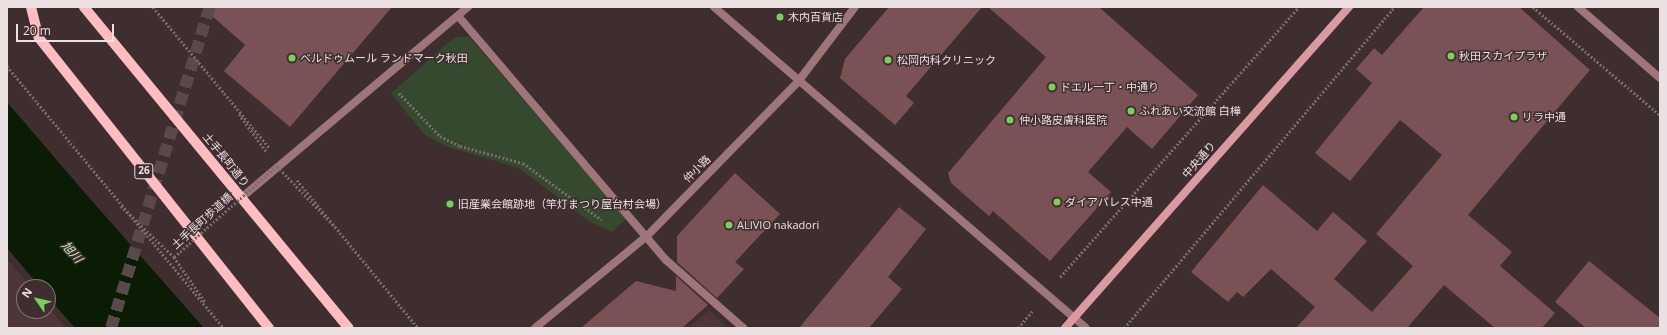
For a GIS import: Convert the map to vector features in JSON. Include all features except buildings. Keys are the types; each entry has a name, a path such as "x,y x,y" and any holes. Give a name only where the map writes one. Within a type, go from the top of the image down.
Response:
{"main road":[{"name":"26","path":"31,7 39,38 269,328"},
{"name":"土手長町通り","path":"84,7 349,328"}],"street":[{"path":"241,198 458,17 468,7"},
{"path":"714,7 798,83 1044,295 1086,328"},
{"name":"仲小路","path":"535,328 646,236 798,83 855,7"},
{"name":"中央通り","path":"1065,328 1349,7"},
{"path":"1578,7 1660,78"},
{"path":"458,17 630,216 666,260 744,328"}],"path":[{"path":"1018,328 1044,295 1299,7"},
{"path":"1124,328 1394,7"},
{"path":"1533,7 1660,115"},
{"path":"7,66 121,206 224,328"},
{"path":"386,77 414,113 440,136 460,146 523,163 597,218 612,224 630,216"},
{"path":"227,97 268,153"},
{"path":"272,160 340,232"},
{"name":"土手長町歩道橋","path":"174,257 277,166"},
{"path":"121,206 174,257 214,315"}],"shaded area":[{"path":"455,37 469,37 626,219 612,232 589,221 519,168 445,146 425,135 409,116 391,93"},
{"path":"7,259 24,279 16,279 16,319 56,319 56,316 66,328 7,328"},
{"path":"709,310 727,328 688,328"}],"water":[{"name":"旭川","path":"7,102 204,328 75,328 56,306 56,279 33,279 7,248"}],"tunnel":[{"path":"111,328 210,7"}],"place":[{"name":"木内百貨店","path":"780,17"},
{"name":"秋田スカイプラザ","path":"1451,56"},
{"name":"ベルドゥムール ランドマーク秋田","path":"292,58"},
{"name":"松岡内科クリニック","path":"888,60"},
{"name":"ドエル一丁・中通り","path":"1052,87"},
{"name":"ふれあい交流館 白樺","path":"1131,111"},
{"name":"リラ中通","path":"1514,117"},
{"name":"仲小路皮膚科医院","path":"1010,120"},
{"name":"ダイアパレス中通","path":"1057,202"},
{"name":"旧産業会館跡地（竿灯まつり屋台村会場）","path":"450,204"},
{"name":"ALIVIO nakadori","path":"729,225"}]}
